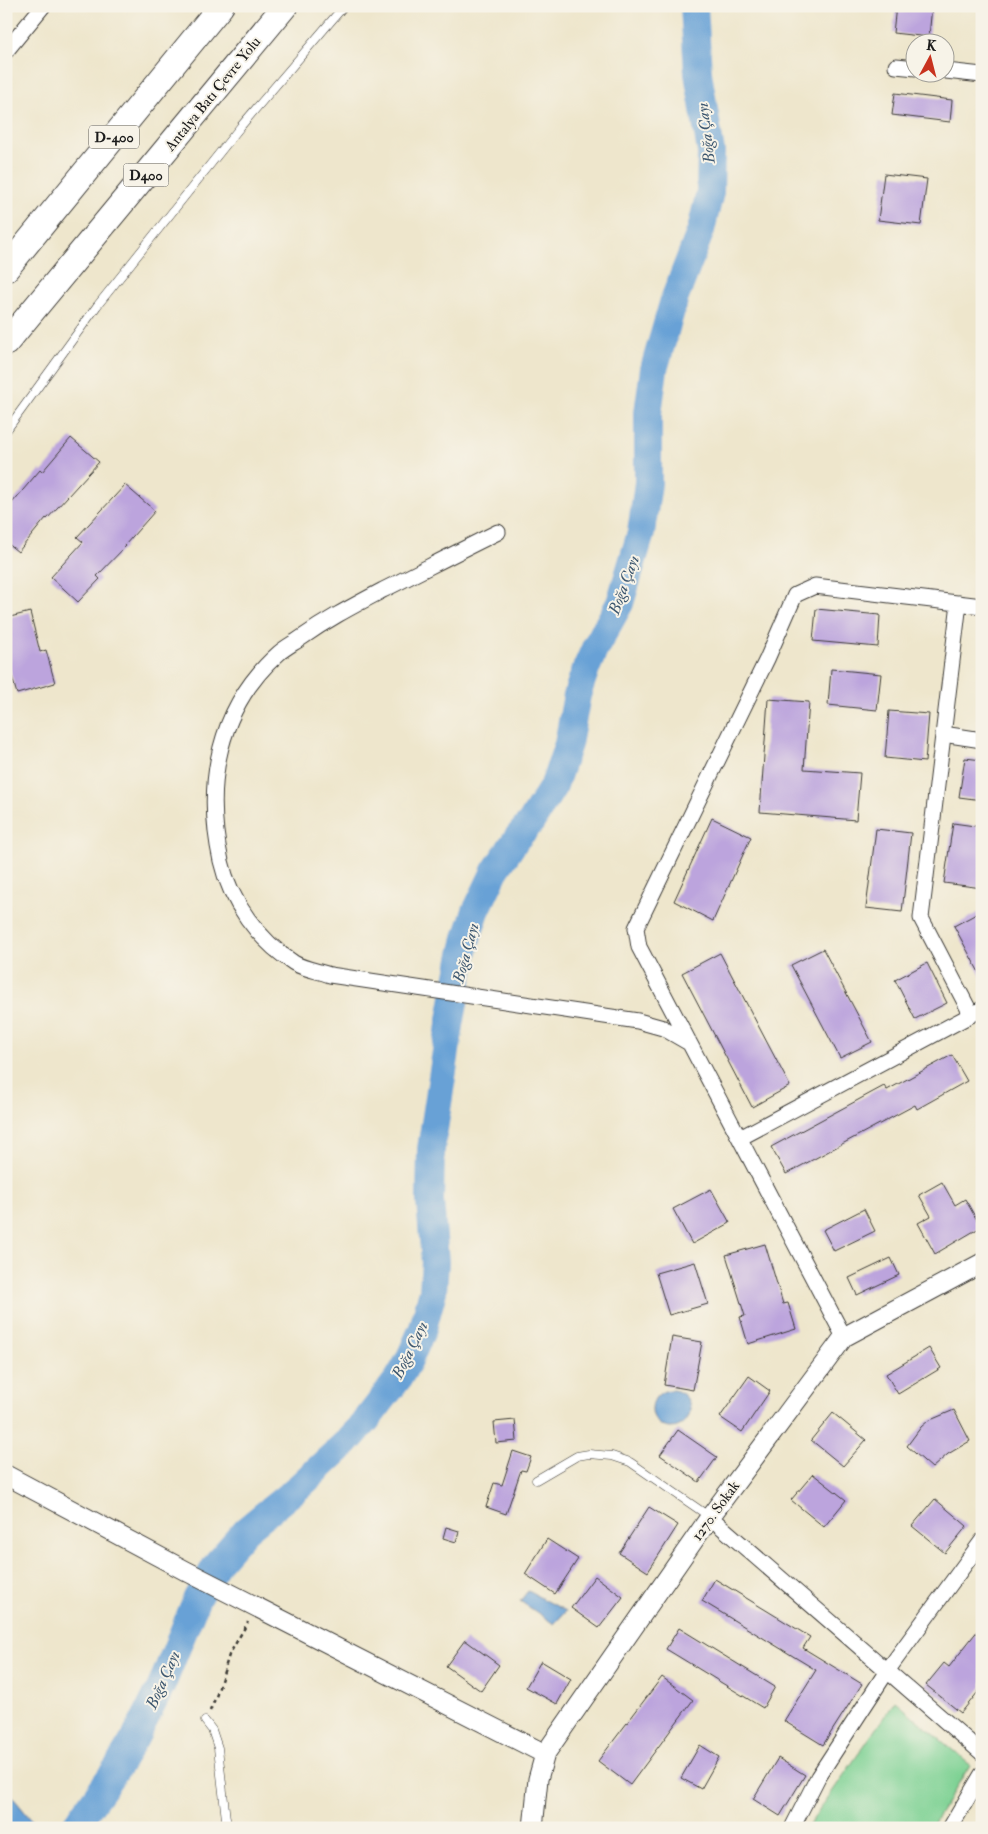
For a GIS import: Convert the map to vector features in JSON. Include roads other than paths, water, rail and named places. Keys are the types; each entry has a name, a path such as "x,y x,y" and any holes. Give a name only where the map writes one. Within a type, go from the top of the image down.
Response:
{"highway":[{"name":"D-400","path":"6,269 221,6"},
{"name":"Antalya Batı Çevre Yolu","path":"6,343 285,6"}],"street":[{"path":"6,51 43,6"},
{"path":"896,66 906,67"},
{"path":"956,72 982,75"},
{"path":"498,532 330,617 279,653 252,684 232,713 219,752 214,793 214,833 224,876 240,908 264,939 295,964 330,975 638,1020 663,1028 689,1043"},
{"path":"844,1337 638,947 636,928 768,659 794,596 815,586 982,606"},
{"path":"740,1138 976,1012 921,918 959,603"},
{"path":"943,734 982,740"},
{"name":"1270. Sokak","path":"533,1828 538,1779 545,1754 710,1517 844,1337 982,1264"},
{"path":"6,1475 186,1571 545,1754"},
{"path":"710,1517 982,1753"},
{"path":"792,1828 818,1777 887,1671 982,1541"},
{"path":"950,1828 982,1774"}],"lane":[{"path":"6,431 121,276 241,126 344,6"},
{"path":"536,1480 577,1456 590,1454 612,1456 630,1462 710,1517"},
{"path":"205,1721 212,1730 218,1748 226,1828"}],"water":[{"path":"671,1390 685,1395 690,1409 685,1423 671,1428 657,1423 652,1409 657,1395"},
{"path":"528,1591 566,1611 554,1624 520,1601"},
{"path":"6,1789 38,1828 6,1828"}],"waterway":[{"name":"Boğa Çayı","path":"74,1828 118,1766 135,1738 161,1687 197,1598 218,1562 246,1530 301,1485 347,1442 365,1422 398,1379 423,1328 433,1291 435,1262 430,1201 431,1149 450,1025 468,935 476,911 495,871 517,838 531,822 554,785 568,744 577,695 585,671 595,648 620,603 641,533 648,483 648,413 654,369 674,300 701,230 710,192 711,152 698,73 694,6"}]}
